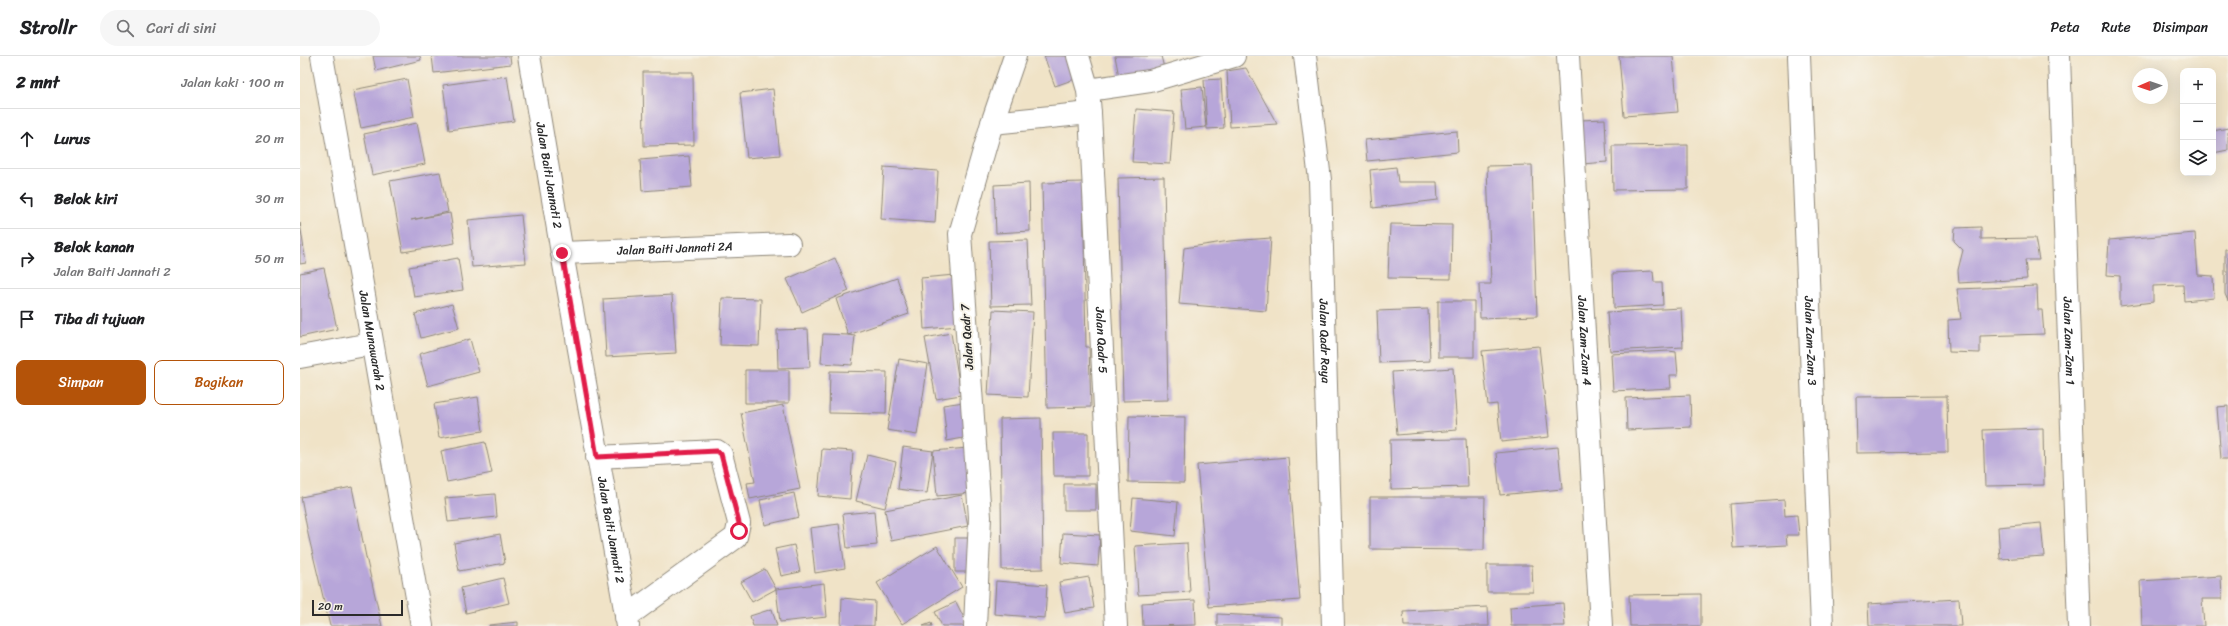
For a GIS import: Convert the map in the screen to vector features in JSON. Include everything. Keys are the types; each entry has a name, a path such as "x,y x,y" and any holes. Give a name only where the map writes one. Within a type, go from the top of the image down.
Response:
{"street":[{"name":"Jalan Munawarah 2","path":"322,56 371,344 422,626"},
{"name":"Jalan Baiti Jannati 2","path":"529,56 597,457 627,621"},
{"name":"Jalan Qadr 7","path":"975,626 980,517 960,234 992,123 1015,56"},
{"name":"Jalan Qadr 5","path":"1078,56 1088,90 1090,113 1116,626"},
{"path":"1088,90 1150,81 1234,56"},
{"name":"Jalan Qadr Raya","path":"1305,56 1320,180 1333,626"},
{"name":"Jalan Zam-Zam 4","path":"1568,56 1601,626"},
{"name":"Jalan Zam-Zam 3","path":"1799,56 1822,626"},
{"name":"Jalan Zam-Zam 1","path":"2059,56 2079,626"},
{"path":"992,123 1090,113"},
{"name":"Jalan Baiti Jannati 2A","path":"562,253 789,244"},
{"path":"300,357 371,344"},
{"path":"597,457 717,451 721,454 739,523 736,537 627,621"}],"building":[{"path":"373,56 420,56 421,60 376,71"},
{"path":"432,56 510,56 511,64 434,73"},
{"path":"1044,56 1067,56 1075,79 1055,86"},
{"path":"1115,56 1161,56 1165,72 1120,82"},
{"path":"1619,56 1673,56 1678,112 1624,116"},
{"path":"1246,68 1277,124 1230,127 1227,71"},
{"path":"643,72 693,72 694,145 644,146"},
{"path":"507,76 514,121 449,130 443,85"},
{"path":"407,79 414,117 361,128 353,90"},
{"path":"1221,79 1224,128 1207,129 1204,80"},
{"path":"1202,87 1206,127 1185,129 1181,89"},
{"path":"773,89 780,155 747,158 740,93"},
{"path":"1136,109 1174,112 1170,164 1132,162"},
{"path":"1605,119 1607,162 1582,164 1580,120"},
{"path":"417,123 425,164 372,175 364,134"},
{"path":"2228,128 2228,150 2216,152 2216,130"},
{"path":"1457,131 1458,152 1367,161 1365,140"},
{"path":"1688,145 1688,189 1613,190 1612,146"},
{"path":"689,156 692,187 642,191 640,160"},
{"path":"1532,165 1537,316 1480,318 1479,284 1491,284 1487,166"},
{"path":"884,167 938,171 935,223 881,219"},
{"path":"1396,167 1398,182 1437,182 1438,200 1373,208 1370,170"},
{"path":"440,172 448,212 411,220 450,213 455,243 403,252 390,181"},
{"path":"1164,177 1168,400 1123,401 1118,178"},
{"path":"1083,182 1086,347 1089,347 1091,407 1047,408 1042,183"},
{"path":"1029,183 1030,231 996,233 994,185"},
{"path":"521,215 526,263 472,267 468,220"},
{"path":"300,223 306,263 300,264"},
{"path":"1390,224 1452,225 1451,279 1388,278"},
{"path":"1981,227 1981,239 2035,238 2039,260 2025,260 2027,279 1959,283 1958,270 1963,250 1954,241 1955,228"},
{"path":"2195,233 2198,275 2213,276 2214,298 2184,301 2183,285 2153,286 2153,302 2120,306 2120,276 2107,275 2109,240"},
{"path":"1271,238 1266,311 1179,304 1184,248 1230,241"},
{"path":"1028,240 1031,305 991,306 989,241"},
{"path":"2225,249 2228,249 2228,301 2225,294"},
{"path":"458,258 463,290 414,297 409,267"},
{"path":"835,258 849,291 802,312 787,279"},
{"path":"324,268 337,329 300,337 300,273"},
{"path":"1653,271 1654,282 1662,282 1663,305 1614,308 1613,273"},
{"path":"955,275 959,326 924,329 921,278"},
{"path":"897,278 909,314 848,335 836,299"},
{"path":"2037,286 2038,310 2042,310 2044,334 1980,336 1980,353 1949,352 1948,320 1961,319 1957,289"},
{"path":"672,295 676,353 606,357 603,299"},
{"path":"722,298 761,299 759,346 720,345"},
{"path":"1438,301 1474,301 1474,357 1438,357"},
{"path":"452,304 459,328 421,338 415,314"},
{"path":"1681,308 1683,347 1610,351 1607,312"},
{"path":"1428,309 1430,361 1379,363 1377,311"},
{"path":"993,310 1033,312 1028,397 988,395"},
{"path":"808,329 810,367 778,368 777,330"},
{"path":"951,333 961,395 936,399 925,338"},
{"path":"823,334 855,336 852,365 821,363"},
{"path":"470,339 479,372 428,386 419,354"},
{"path":"1539,346 1549,437 1501,442 1497,404 1488,405 1482,351"},
{"path":"1669,351 1676,352 1678,375 1670,375 1671,388 1613,391 1611,354"},
{"path":"899,359 928,364 917,435 887,430"},
{"path":"1453,368 1457,430 1397,435 1392,372"},
{"path":"745,370 789,370 789,403 745,403"},
{"path":"830,371 887,372 886,414 829,413"},
{"path":"1690,395 1691,427 1627,430 1626,398"},
{"path":"1947,396 1948,452 1857,453 1856,397"},
{"path":"478,397 483,431 439,438 434,404"},
{"path":"964,402 969,437 947,441 943,405"},
{"path":"783,405 800,489 750,499 747,483 755,482 741,413"},
{"path":"2228,406 2228,459 2221,459 2217,407"},
{"path":"1129,416 1185,417 1184,483 1128,482"},
{"path":"1041,418 1043,569 1002,570 1000,419"},
{"path":"2043,428 2044,485 1985,486 1983,430"},
{"path":"1053,433 1088,433 1088,476 1054,476"},
{"path":"1466,439 1468,487 1391,489 1390,440"},
{"path":"485,442 492,473 447,482 441,451"},
{"path":"903,447 933,451 927,493 898,489"},
{"path":"1558,447 1562,489 1500,495 1496,453"},
{"path":"968,448 972,493 937,496 933,451"},
{"path":"822,449 853,451 850,499 818,496"},
{"path":"867,455 896,462 885,508 856,501"},
{"path":"1288,457 1300,600 1209,607 1197,465"},
{"path":"1064,484 1096,484 1096,510 1064,510"},
{"path":"352,487 382,626 330,626 308,534 301,497"},
{"path":"794,493 799,517 765,525 760,500"},
{"path":"495,494 497,517 448,522 445,498"},
{"path":"962,495 968,526 891,541 885,510"},
{"path":"1370,497 1485,497 1484,550 1370,549"},
{"path":"1133,498 1178,502 1175,536 1130,531"},
{"path":"1784,500 1785,516 1797,515 1799,535 1786,535 1787,545 1733,548 1730,504"},
{"path":"874,511 877,545 847,548 843,514"},
{"path":"2041,523 2044,556 2000,559 1998,527"},
{"path":"839,524 845,568 815,573 810,528"},
{"path":"1063,533 1100,535 1098,566 1061,563"},
{"path":"500,534 505,563 459,571 454,543"},
{"path":"955,538 972,538 971,572 955,572"},
{"path":"1187,543 1190,592 1138,595 1135,546"},
{"path":"794,545 800,572 781,576 775,549"},
{"path":"937,546 962,587 902,624 877,583"},
{"path":"1487,565 1532,565 1533,592 1487,592"},
{"path":"765,569 776,589 752,602 741,582"},
{"path":"2221,576 2222,599 2202,599 2204,626 2142,626 2140,581"},
{"path":"1089,577 1094,608 1065,613 1059,582"},
{"path":"503,578 509,603 466,613 461,588"},
{"path":"996,581 1047,585 1045,618 994,614"},
{"path":"824,583 827,617 780,622 776,589"},
{"path":"1701,594 1701,626 1630,626 1629,595"},
{"path":"842,598 875,601 874,626 841,626"},
{"path":"1959,599 1961,626 1869,626 1868,604"},
{"path":"1195,600 1196,625 1143,626 1142,603"},
{"path":"956,602 968,626 942,626 935,612"},
{"path":"1563,603 1565,626 1511,626 1510,607"},
{"path":"1488,607 1489,626 1404,626 1403,611"},
{"path":"772,609 777,626 753,626 750,616"},
{"path":"1217,614 1281,617 1281,626 1217,626"},
{"path":"518,622 518,626 489,626 489,625"},
{"path":"931,623 932,626 923,626"}],"route":[{"path":"562,253 597,457 712,450 717,451 721,454 739,523 739,531"}]}
